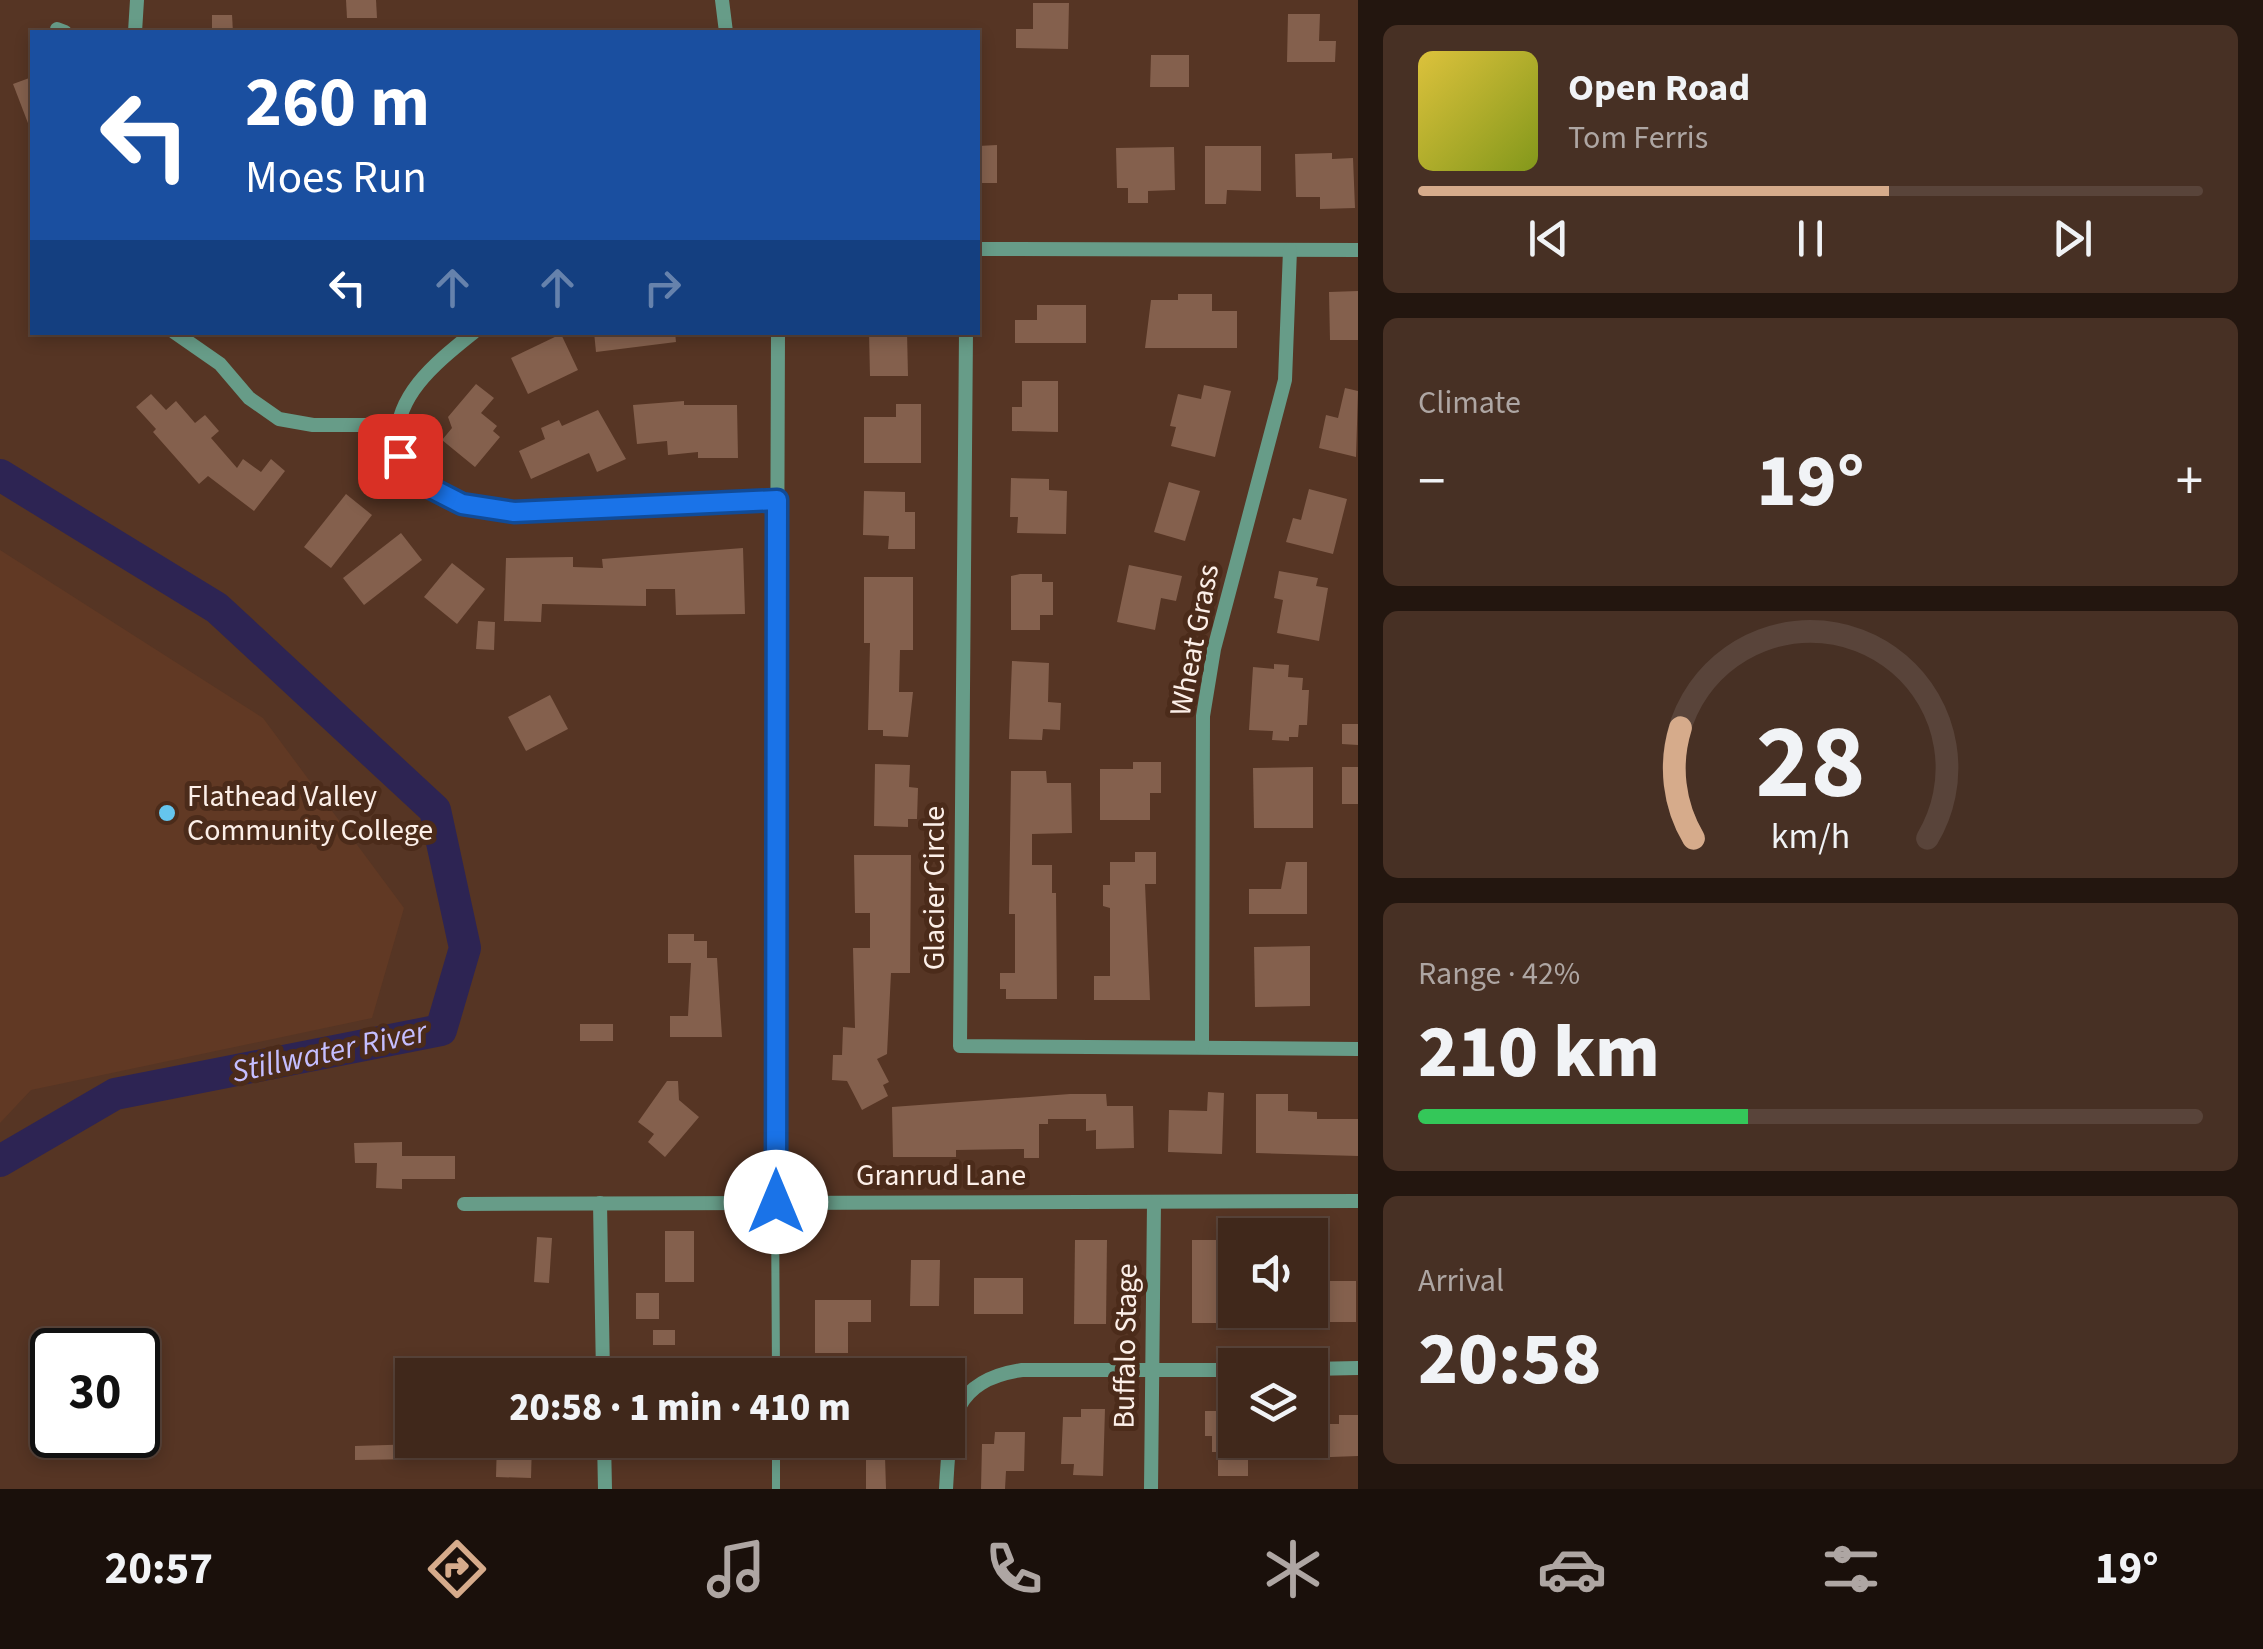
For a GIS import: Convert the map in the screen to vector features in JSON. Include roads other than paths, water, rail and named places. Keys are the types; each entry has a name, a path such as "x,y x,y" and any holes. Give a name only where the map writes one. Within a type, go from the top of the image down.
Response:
{"street":[{"path":"136,30 137,0"},
{"path":"722,0 726,30"},
{"path":"980,248 1358,250"},
{"name":"Wheat Grass","path":"1202,1047 1203,716 1214,649 1284,380 1290,250"},
{"path":"178,335 220,364 249,398 279,419 314,425 395,425"},
{"path":"470,335 438,361 405,403 395,425 400,456 423,484 462,504 514,512 777,500"},
{"path":"776,1202 778,335"},
{"name":"Glacier Circle","path":"966,335 960,1046 1358,1049"},
{"name":"Granrud Lane","path":"464,1204 1358,1202"},
{"path":"600,1203 603,1358"},
{"name":"Buffalo Stage","path":"1151,1489 1154,1203"},
{"path":"1328,1369 1358,1368"},
{"path":"946,1489 952,1420 966,1394 977,1384 1022,1370 1218,1370"},
{"path":"604,1458 605,1489"}],"lane":[{"path":"776,1202 776,1358"},
{"path":"776,1458 776,1489"}],"waterway":[{"name":"Stillwater River","path":"0,475 217,608 435,810 465,948 441,1030 115,1094 0,1161"}],"place":[{"name":"Flathead Valley Community College","path":"167,813"}]}
